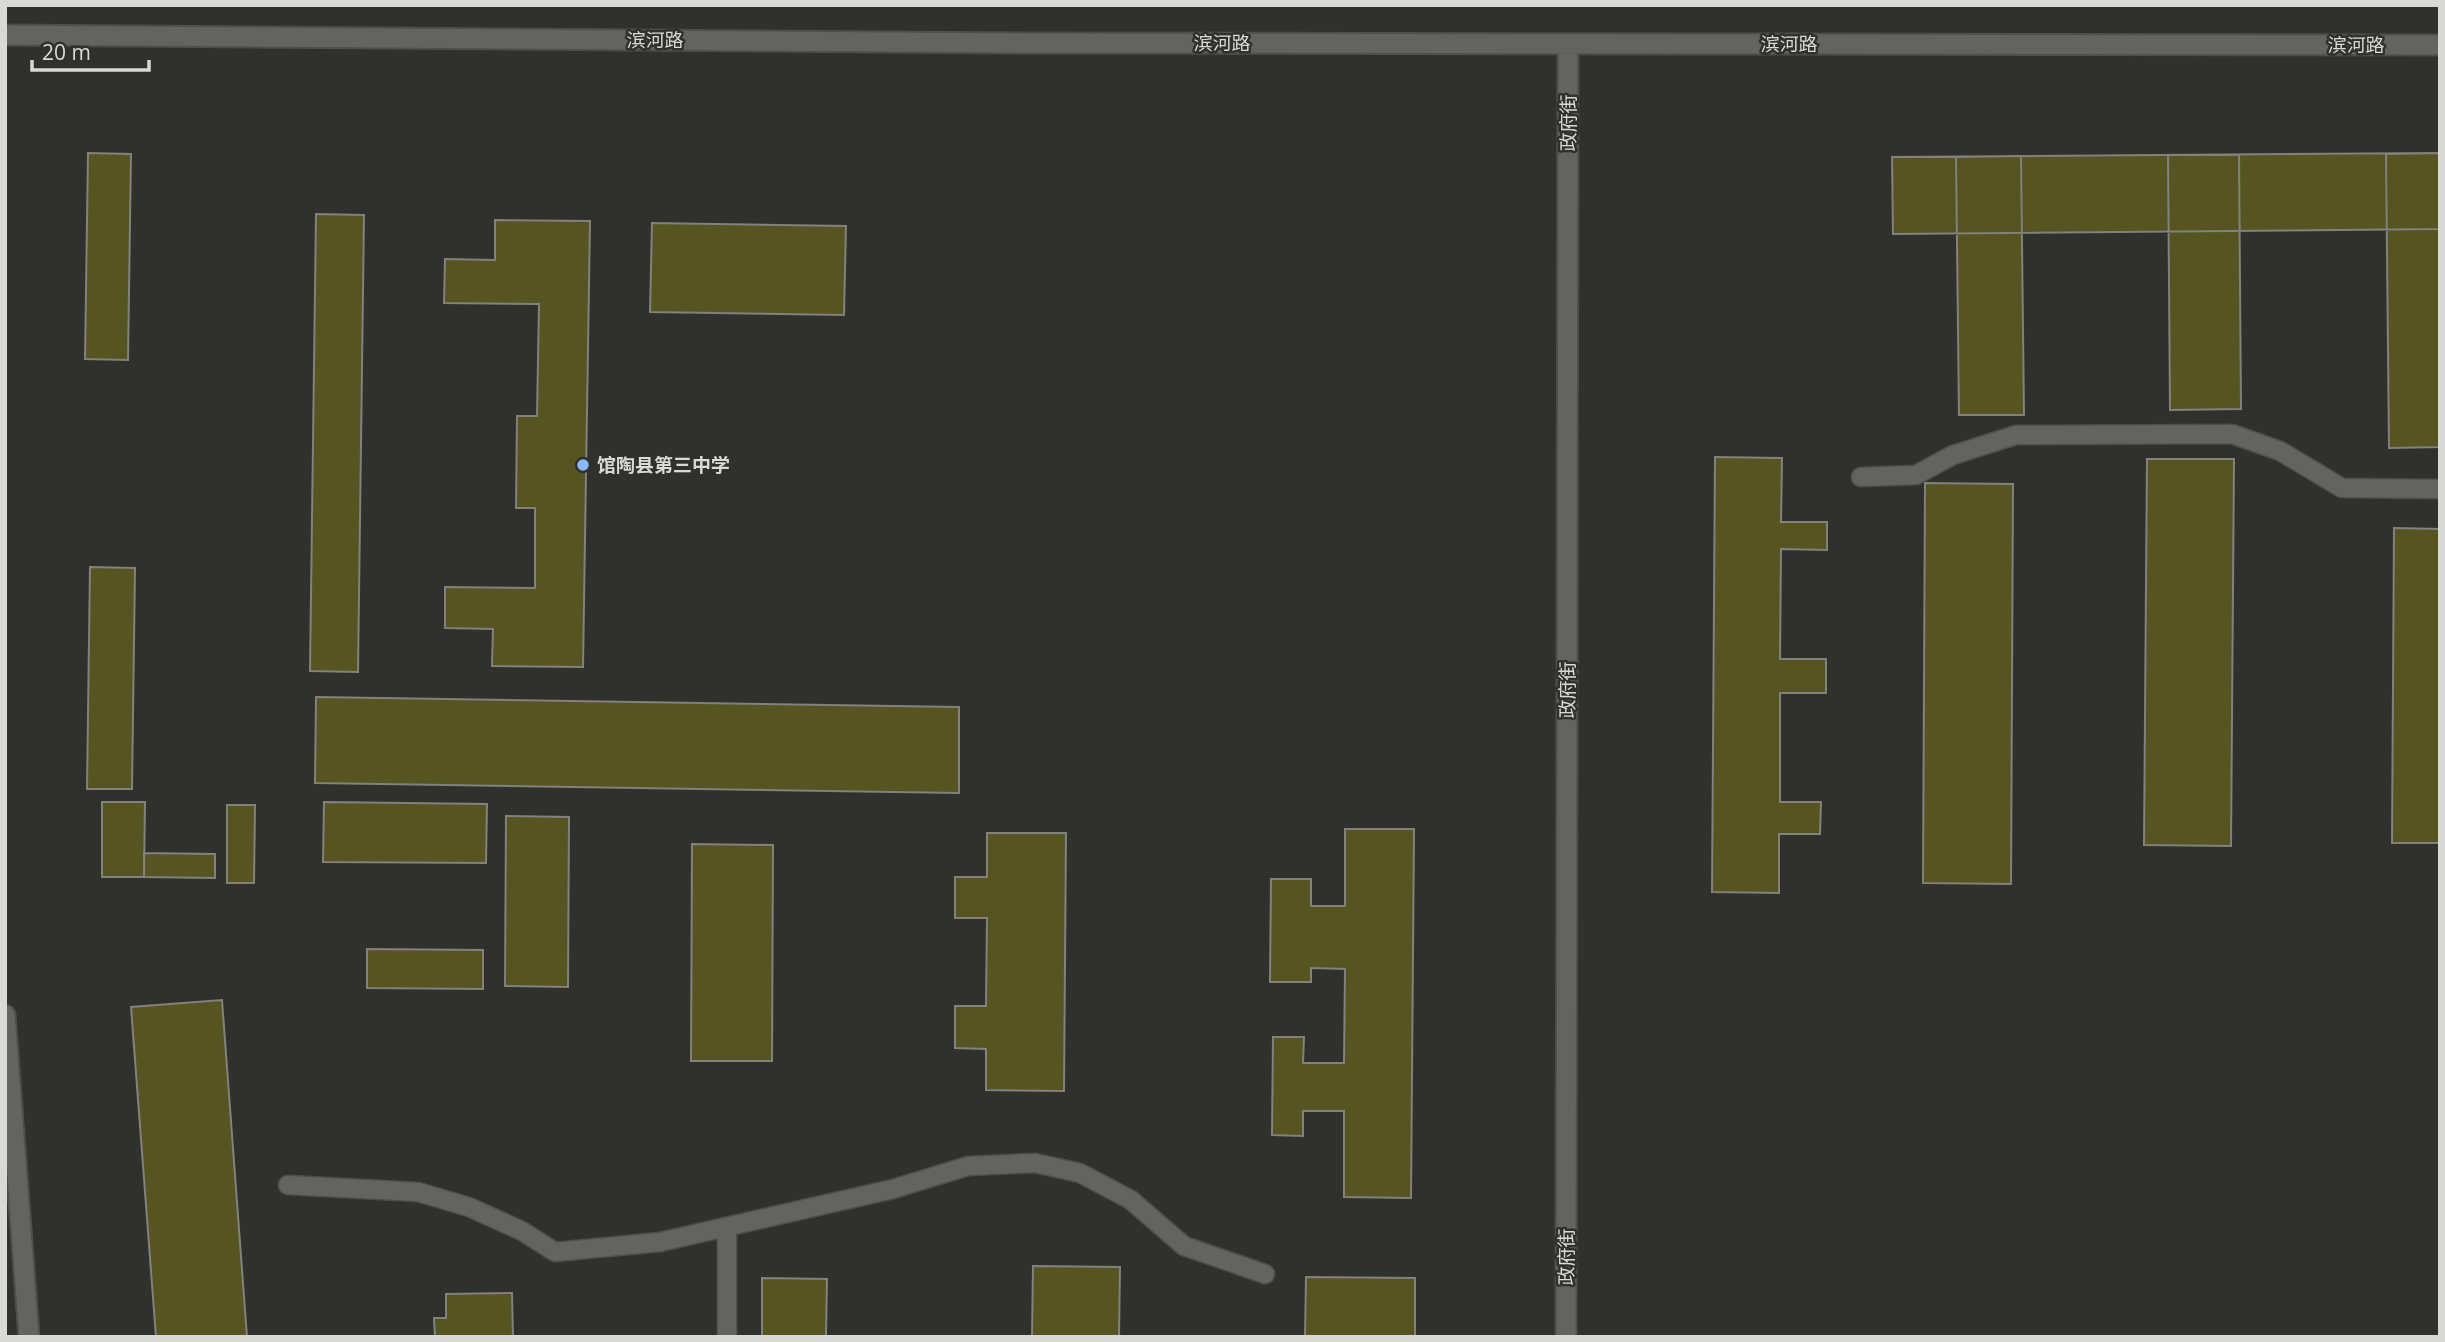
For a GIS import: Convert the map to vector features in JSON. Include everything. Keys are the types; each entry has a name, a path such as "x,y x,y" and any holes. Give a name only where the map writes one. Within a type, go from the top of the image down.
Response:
{"street":[{"name":"滨河路","path":"5,35 1568,44 2440,45"},
{"name":"政府街","path":"1566,1337 1568,44"},
{"path":"5,1015 29,1337"}],"lane":[{"path":"1861,477 1916,475 1953,455 2017,435 2232,433 2280,451 2342,488 2440,489"},
{"path":"288,1185 418,1192 468,1207 522,1231 555,1252 660,1242 893,1189 968,1166 1035,1163 1080,1172 1131,1200 1184,1247 1265,1274"},
{"path":"727,1227 727,1337"}],"building":[{"path":"88,153 131,154 128,360 85,359"},
{"path":"2440,153 2440,447 2389,448 2386,154"},
{"path":"2440,153 2440,229 1893,234 1892,157"},
{"path":"2168,155 2239,155 2241,409 2170,410"},
{"path":"2021,156 2024,415 1959,415 1956,157"},
{"path":"316,214 364,215 358,672 310,671"},
{"path":"495,220 590,221 583,667 492,666 493,629 445,628 445,587 535,588 535,508 516,508 517,416 537,416 539,304 444,303 445,259 495,260"},
{"path":"652,223 846,226 844,315 650,312"},
{"path":"1715,457 1782,458 1781,522 1827,522 1827,550 1781,549 1780,659 1826,659 1826,693 1780,693 1780,802 1821,802 1820,834 1779,834 1779,893 1712,892"},
{"path":"2147,459 2234,459 2231,846 2144,845"},
{"path":"1925,483 2013,484 2011,884 1923,883"},
{"path":"2394,528 2440,529 2440,843 2392,843"},
{"path":"90,567 135,568 132,789 87,789"},
{"path":"316,697 959,707 959,793 315,783"},
{"path":"102,802 145,802 144,877 102,877"},
{"path":"324,802 487,804 486,863 323,862"},
{"path":"227,805 255,805 254,883 227,883"},
{"path":"506,816 569,817 568,987 505,986"},
{"path":"1345,829 1414,829 1411,1198 1344,1197 1344,1111 1303,1111 1303,1136 1272,1135 1273,1037 1304,1037 1303,1063 1344,1063 1345,969 1311,968 1311,982 1270,982 1271,879 1311,879 1311,906 1345,906"},
{"path":"987,833 1066,833 1064,1091 986,1090 986,1049 955,1048 955,1006 986,1006 987,918 955,918 955,877 987,877"},
{"path":"692,844 773,845 772,1061 691,1061"},
{"path":"144,853 215,854 215,878 144,877"},
{"path":"367,949 483,950 483,989 367,988"},
{"path":"222,1000 247,1337 156,1337 131,1007"},
{"path":"1033,1266 1120,1267 1119,1337 1032,1337"},
{"path":"1306,1277 1415,1278 1415,1337 1305,1337"},
{"path":"762,1278 827,1279 826,1337 762,1337"},
{"path":"512,1293 513,1337 435,1337 434,1318 446,1318 446,1294"}],"place":[{"name":"馆陶县第三中学","path":"583,465"}]}
